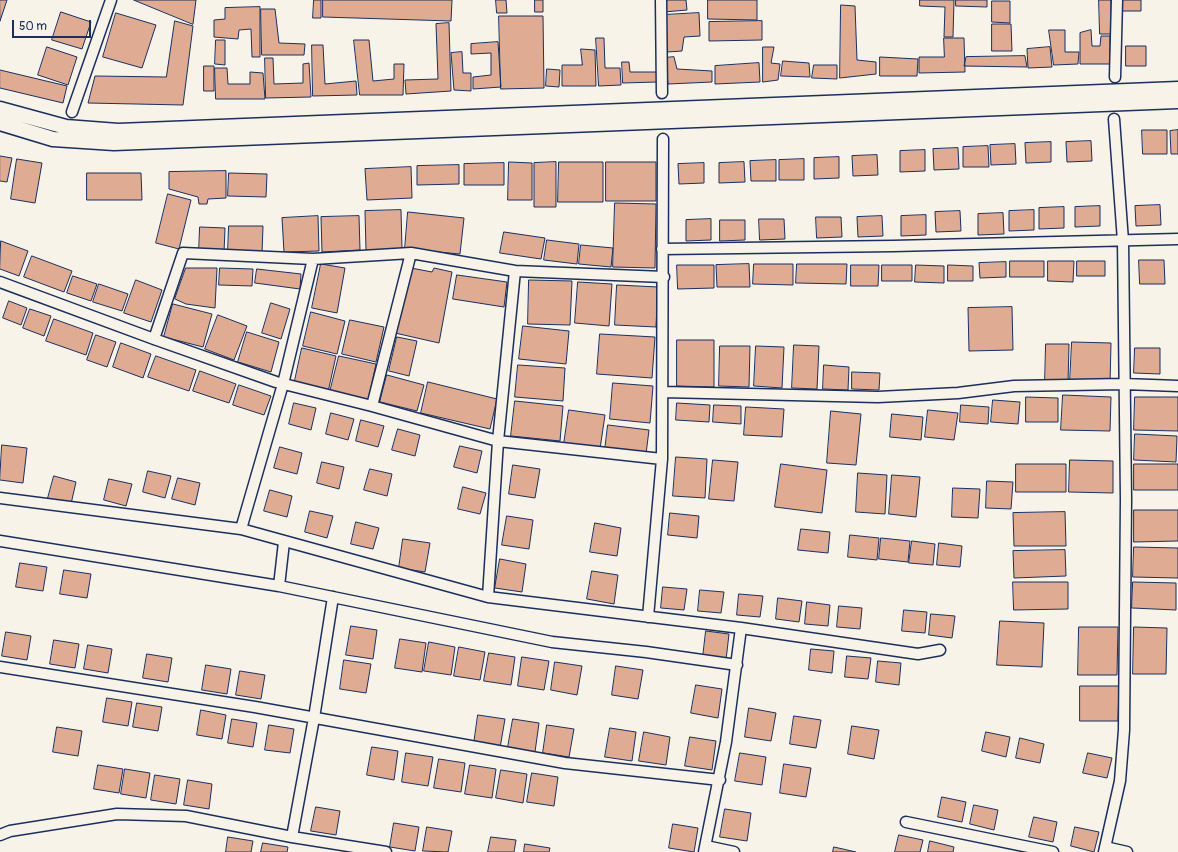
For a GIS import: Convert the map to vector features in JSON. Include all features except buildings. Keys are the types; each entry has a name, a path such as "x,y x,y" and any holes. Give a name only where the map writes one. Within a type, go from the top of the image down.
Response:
{"main road":[{"path":"0,109 66,127 118,131 1178,89"},
{"path":"0,123 53,138 114,143 1178,101"}],"street":[{"path":"72,112 111,0"},
{"path":"661,0 662,93"},
{"path":"1115,77 1117,0"},
{"path":"1114,119 1123,241 1126,499 1124,730 1120,781 1105,850 1127,852"},
{"path":"648,617 662,459 664,277 662,249 663,140"},
{"path":"662,249 893,246 1178,239"},
{"path":"154,339 183,253 313,259 411,253 515,271 664,277"},
{"path":"372,406 411,253"},
{"path":"241,529 283,384 313,259"},
{"path":"488,597 498,441 515,271"},
{"path":"0,282 154,339 283,384 372,406 498,441 662,459"},
{"path":"663,392 878,397 958,393 1014,386 1124,384 1178,386"},
{"path":"0,498 241,529 488,597 741,628 918,654 940,650"},
{"path":"0,541 279,586 552,642 646,652 737,665"},
{"path":"279,586 284,542"},
{"path":"292,837 314,718 333,597"},
{"path":"734,852 705,849 720,780 741,628"},
{"path":"0,666 255,707 565,763 720,780"},
{"path":"0,835 117,814 186,816 292,837 386,852"},
{"path":"906,822 1053,852"}]}
